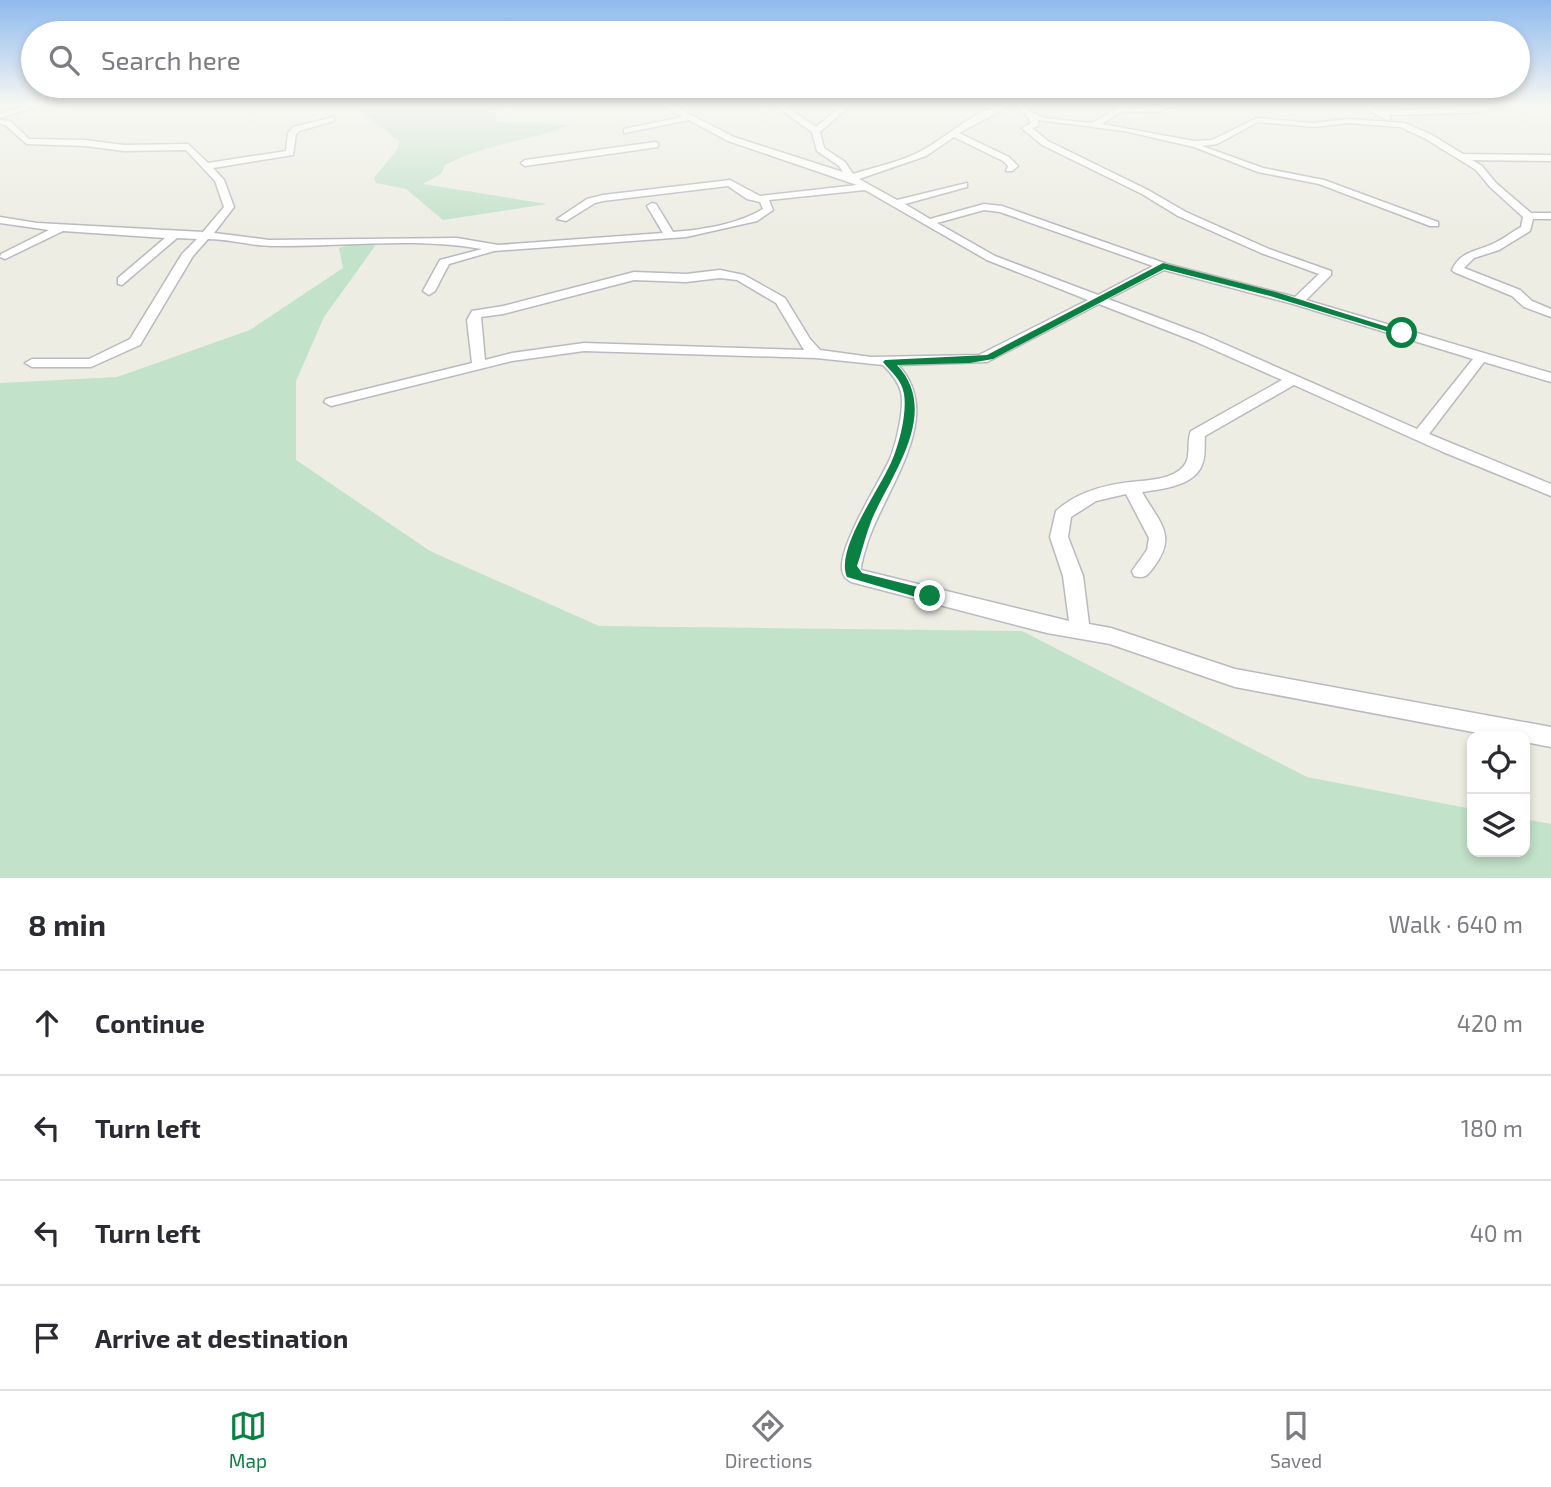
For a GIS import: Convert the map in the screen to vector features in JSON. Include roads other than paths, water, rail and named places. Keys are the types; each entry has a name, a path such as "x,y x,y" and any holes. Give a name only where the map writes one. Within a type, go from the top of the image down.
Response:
{"street":[{"path":"32,363 91,363 135,342 188,254 225,215 229,207 226,192 208,166 188,147 124,148 100,145"},
{"path":"208,166 290,153 291,145"},
{"path":"525,163 653,145"},
{"path":"749,145 851,178 991,258 1295,379 1551,490"},
{"path":"819,145 820,149 842,164 851,178"},
{"path":"851,178 923,154 935,145"},
{"path":"977,145 1006,159 1013,166 1009,169"},
{"path":"1049,145 1145,192 1182,214 1265,251 1326,273 1297,301"},
{"path":"1191,145 1261,170 1321,181 1434,224"},
{"path":"1441,145 1481,170 1493,185 1528,216 1551,216"},
{"path":"1459,157 1551,158"},
{"path":"562,219 591,201 603,198 705,184 730,183 745,195 764,200 776,196 866,187"},
{"path":"895,204 964,186"},
{"path":"429,291 444,262 498,248 670,236 753,219 768,210 764,200"},
{"path":"652,206 670,236"},
{"path":"926,223 992,207 1163,266 1297,301 1551,377"},
{"path":"1528,216 1526,229 1502,243 1473,253 1460,263 1458,270 1520,295 1528,304 1551,313"},
{"path":"0,220 174,235 228,236 278,244 445,241 498,248"},
{"path":"5,256 63,227"},
{"path":"122,281 174,235"},
{"path":"331,402 479,365 584,347 816,354 888,362 990,357 1163,266"},
{"path":"479,365 473,320 476,314 503,310 641,275 686,278 720,274 740,277 781,301 804,341 816,354"},
{"path":"1420,435 1481,357"},
{"path":"888,362 902,377 909,393 909,411 899,458 866,520 850,566 852,573 858,577 1002,614 1111,636 1235,678 1551,737"},
{"path":"1080,631 1073,576 1059,537 1062,515 1073,504 1108,491 1174,480 1188,474 1195,463 1197,434 1295,379"},
{"path":"1131,487 1158,538 1156,551 1141,571"}]}
